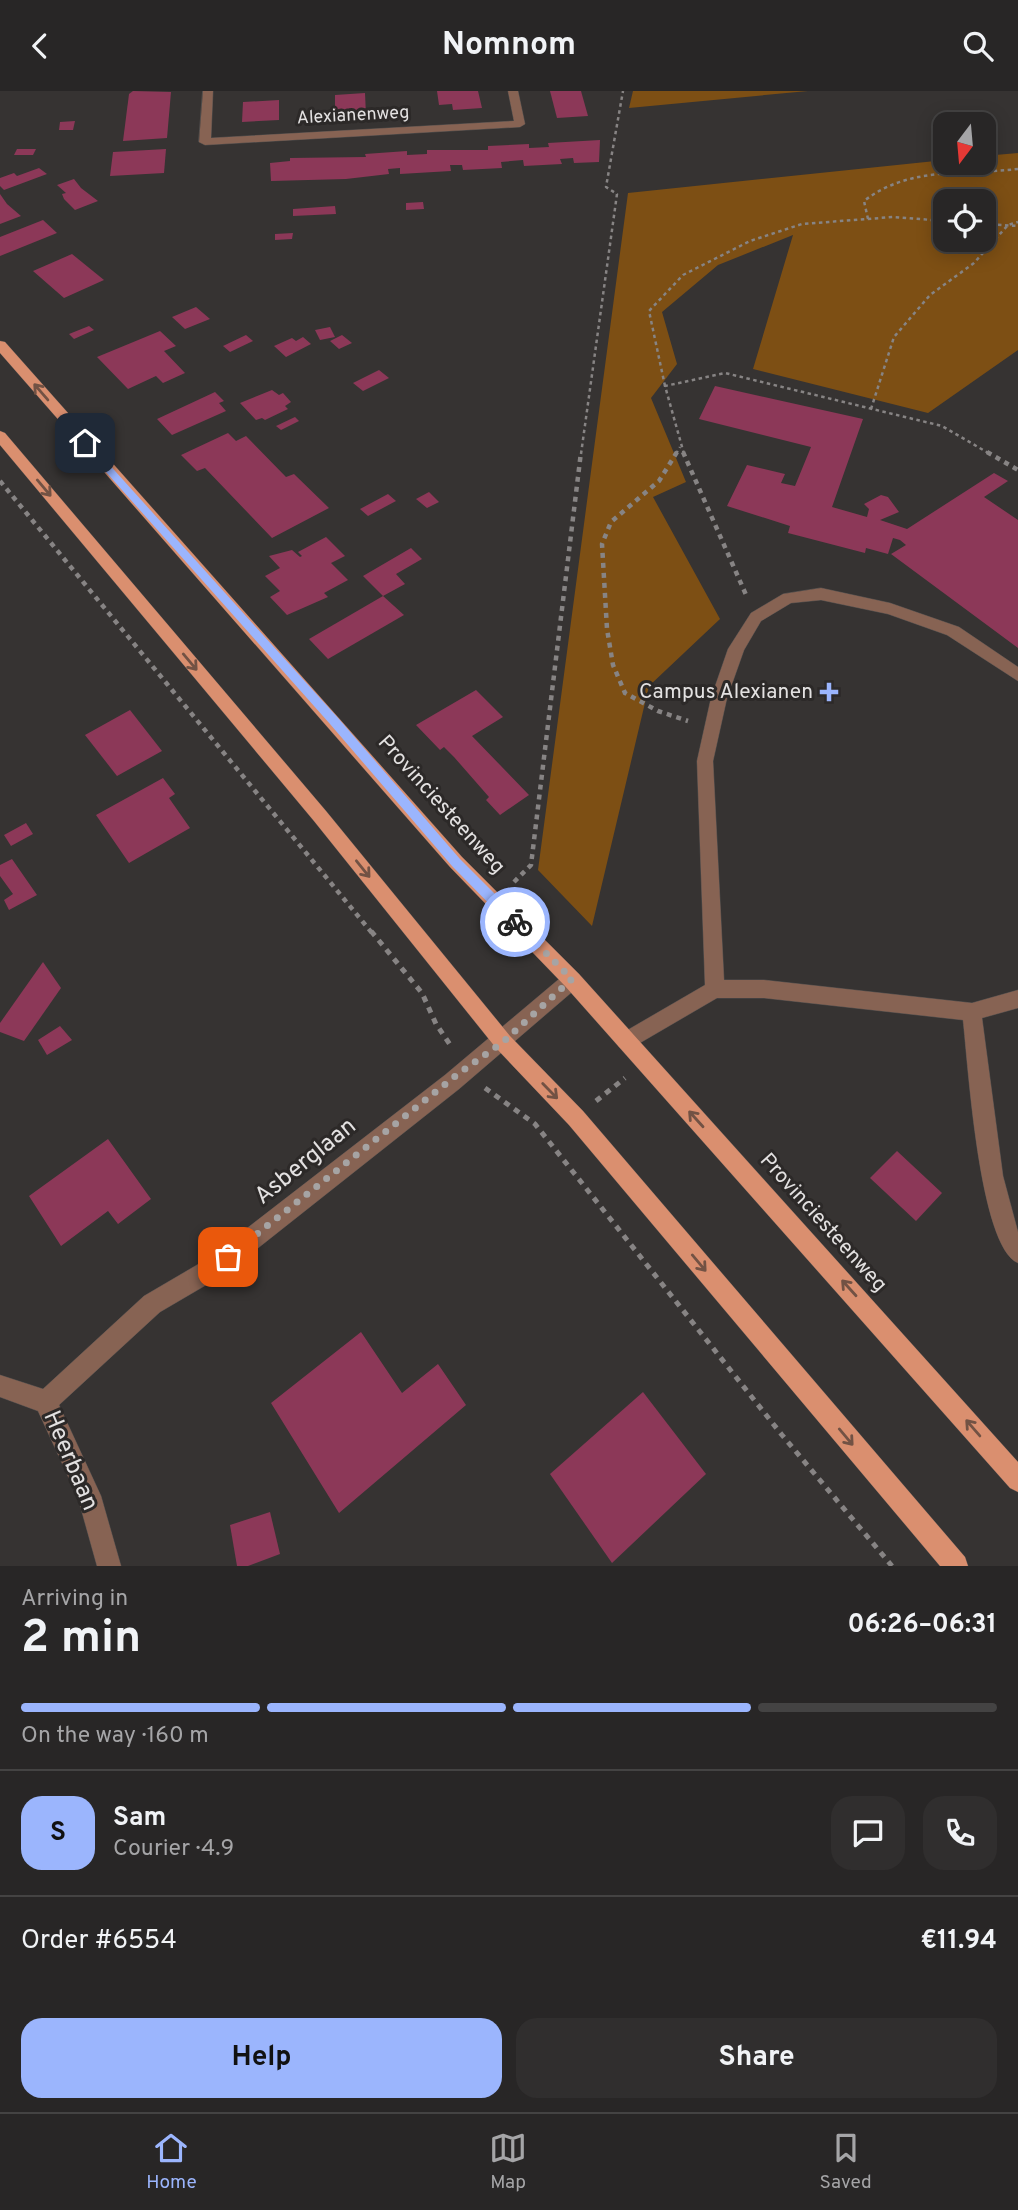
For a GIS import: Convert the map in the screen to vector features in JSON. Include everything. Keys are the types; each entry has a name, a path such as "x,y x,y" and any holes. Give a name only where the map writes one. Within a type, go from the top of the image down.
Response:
{"main road":[{"name":"Provinciesteenweg","path":"0,345 187,560 495,902 572,979 895,1338 1018,1480"},
{"path":"0,436 320,816 503,1042 576,1118 956,1566"}],"street":[{"name":"Alexianenweg","path":"208,91 205,142 520,124 513,91"},
{"path":"715,989 705,761 736,649 756,617 788,599 821,594 890,609 953,631 1018,675"},
{"name":"Asberglaan","path":"46,1402 152,1304 246,1244 503,1042 572,979"},
{"path":"626,1041 715,989 764,989 972,1012 1018,999"},
{"path":"972,1012 995,1184 1009,1243 1018,1252"},
{"name":"Heerbaan","path":"0,1386 46,1402 89,1496 109,1566"}],"path":[{"path":"495,902 531,865 587,403 617,194 606,187 622,91"},
{"path":"868,219 864,201 883,184 918,175 972,174 1018,169"},
{"path":"756,617 681,446 649,311 683,275 750,241 802,224 868,219 933,221"},
{"path":"996,224 1018,224"},
{"path":"871,409 894,337 930,295 974,263 1008,225"},
{"path":"665,386 725,373 942,426 1018,470"},
{"path":"681,446 659,481 611,522 602,544 607,629 613,665 625,693 658,712 713,725"},
{"path":"0,481 422,993 436,1024 467,1068 494,1097 535,1124 782,1435 892,1566"}],"shaded area":[{"path":"633,91 808,91 629,108"},
{"path":"1018,153 1018,350 928,413 753,369 793,235 718,265 662,312 677,364 651,398 686,482 653,497 720,619 649,686 592,926 538,870 628,193 933,161 933,175 996,175 996,155"}],"building":[{"path":"133,91 171,92 167,138 123,141 129,94"},
{"path":"437,91 478,91 482,108 453,110 452,104 439,105"},
{"path":"550,91 581,91 588,116 557,118"},
{"path":"365,93 366,115 335,117 335,95"},
{"path":"279,100 279,120 242,122 243,102"},
{"path":"75,121 73,130 59,130 60,122"},
{"path":"600,140 599,162 574,163 573,158 560,159 562,164 524,166 523,160 501,162 502,168 463,170 462,165 450,165 451,171 400,174 400,168 388,169 389,174 346,179 271,181 270,163 290,161 290,158 366,157 365,154 407,151 407,155 427,154 427,150 488,150 488,146 529,144 529,148 549,147 548,143"},
{"path":"17,149 36,149 33,155 14,155"},
{"path":"166,149 164,173 110,176 113,152"},
{"path":"39,168 47,174 4,190 0,186 0,178 14,173 17,176"},
{"path":"74,179 98,201 75,210 64,199 62,194 66,193 57,185"},
{"path":"0,194 7,204 21,216 0,224"},
{"path":"423,202 424,209 406,210 406,203"},
{"path":"335,206 336,214 293,216 293,209"},
{"path":"43,220 57,233 0,256 0,237"},
{"path":"293,233 292,239 275,240 275,234"},
{"path":"72,254 104,280 64,298 33,271"},
{"path":"196,307 210,319 185,329 172,317"},
{"path":"89,326 94,330 74,339 69,334"},
{"path":"330,327 335,337 320,340 315,330"},
{"path":"160,331 176,346 164,351 185,373 163,383 156,376 128,389 97,357"},
{"path":"246,335 253,341 230,352 223,346"},
{"path":"342,335 352,343 339,349 330,341"},
{"path":"303,337 311,344 286,357 274,346 292,338 296,341"},
{"path":"379,370 389,378 363,391 353,383"},
{"path":"715,386 863,419 832,507 867,517 869,509 864,504 881,495 888,497 899,512 880,520 907,529 994,473 1008,481 984,497 1018,520 1018,648 891,554 906,545 900,540 893,538 888,554 866,548 865,553 788,533 790,526 727,506 747,465 785,474 781,483 795,486 811,447 699,419"},
{"path":"272,390 279,395 283,393 291,402 285,406 288,409 265,420 256,420 240,403"},
{"path":"215,392 224,401 219,403 226,411 172,435 157,419"},
{"path":"295,417 299,421 281,430 276,426"},
{"path":"228,433 236,441 246,436 286,477 294,474 329,508 272,538 205,468 197,471 181,455"},
{"path":"429,492 439,502 427,508 416,499"},
{"path":"388,494 396,501 368,516 360,509"},
{"path":"326,537 345,556 331,563 348,580 324,593 328,597 287,615 270,597 280,591 265,576 280,568 269,556 292,550 300,557 302,556 298,552"},
{"path":"411,548 422,559 396,574 405,584 383,596 363,576"},
{"path":"383,596 404,615 328,659 309,639"},
{"path":"476,690 503,717 472,736 529,795 500,815 486,800 489,797 454,757 444,747 440,750 416,725"},
{"path":"130,710 162,751 117,776 85,735"},
{"path":"163,778 175,794 169,798 190,828 129,863 96,815"},
{"path":"26,823 33,834 11,846 4,835"},
{"path":"12,859 37,895 9,910 4,900 13,894 0,876 0,865"},
{"path":"43,962 61,988 24,1041 0,1032 0,1023"},
{"path":"60,1026 72,1040 47,1055 38,1040"},
{"path":"108,1139 151,1199 118,1224 108,1211 61,1246 29,1196"},
{"path":"897,1151 942,1193 916,1221 870,1178"},
{"path":"361,1332 402,1393 438,1364 466,1405 339,1513 271,1403"},
{"path":"643,1392 706,1474 612,1563 550,1474"},
{"path":"270,1512 280,1554 248,1566 237,1566 230,1525"}],"way so far":[{"path":"228,1257 458,1074 503,1042 572,979 515,922"}],"place":[{"name":"Campus Alexianen","path":"829,692"}],"route":[{"path":"85,443 334,721 456,862 515,922"}]}
